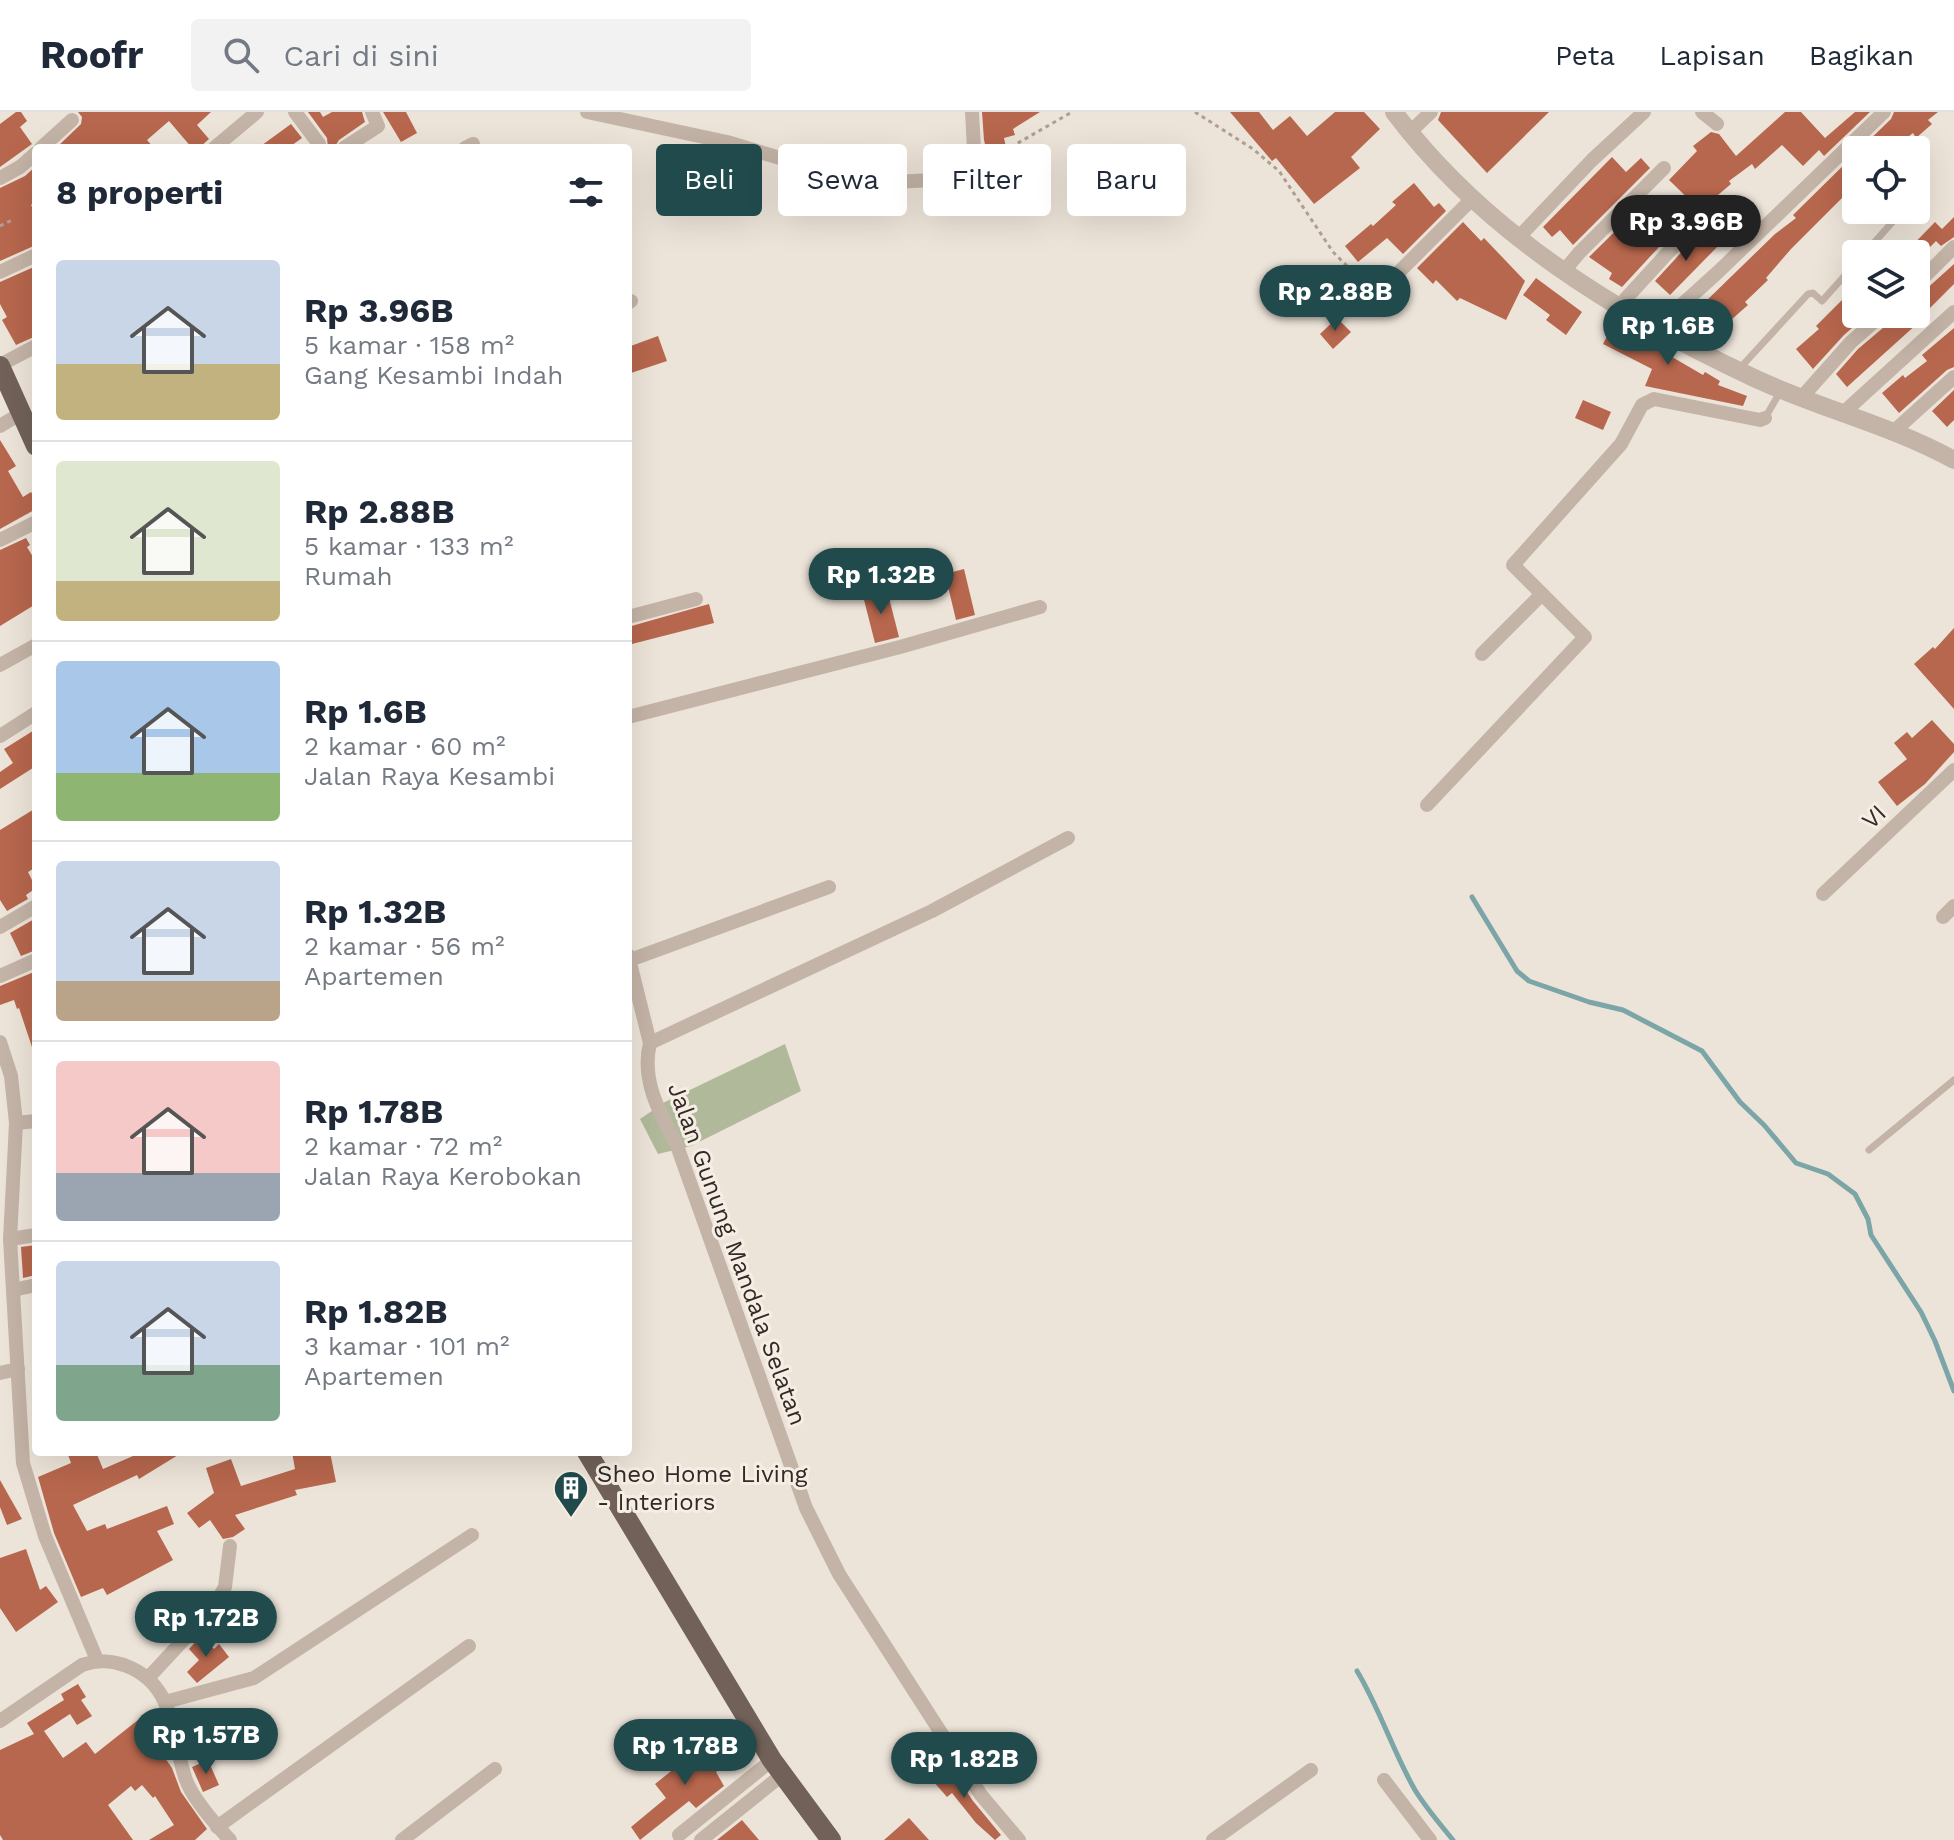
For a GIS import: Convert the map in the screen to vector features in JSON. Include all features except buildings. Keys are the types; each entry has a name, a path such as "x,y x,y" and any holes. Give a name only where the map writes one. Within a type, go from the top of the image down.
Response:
{"main road":[{"path":"0,366 30,430"},
{"path":"589,1456 618,1508 822,1837"}],"street":[{"path":"219,144 257,112"},
{"path":"295,112 319,144"},
{"path":"350,144 378,126 372,112"},
{"path":"587,112 727,142 780,158 817,178 838,185 923,180"},
{"path":"972,112 974,144"},
{"path":"1394,112 1409,133 1472,199 1564,271 1655,329 1779,393 1802,397 1954,460"},
{"path":"1409,133 1431,112"},
{"path":"1519,237 1592,160 1644,112"},
{"path":"1702,112 1717,124"},
{"path":"1655,329 1884,112"},
{"path":"45,144 72,120"},
{"path":"0,178 32,156"},
{"path":"1564,271 1664,168"},
{"path":"1379,282 1472,199"},
{"path":"1619,306 1696,222"},
{"path":"1930,271 1954,247"},
{"path":"0,272 32,257"},
{"path":"1842,414 1954,312"},
{"path":"1802,397 1841,352 1868,328"},
{"path":"0,366 32,348"},
{"path":"1892,433 1954,377"},
{"path":"1427,805 1585,637 1513,565 1621,444 1642,405 1654,399 1760,420 1765,418"},
{"path":"0,426 30,430"},
{"path":"0,540 32,524"},
{"path":"1482,654 1542,594"},
{"path":"632,616 696,599"},
{"path":"632,716 900,647 1040,607"},
{"path":"0,665 32,647"},
{"path":"0,736 32,716"},
{"name":"VI","path":"1823,894 1954,770"},
{"path":"650,1043 932,911 1068,838"},
{"path":"632,956 829,887"},
{"path":"0,927 32,908"},
{"path":"0,976 32,962"},
{"name":"Jalan Gunung Mandala Selatan","path":"632,969 650,1043 649,1076 656,1107 676,1143 806,1508 855,1600 981,1795 1019,1840"},
{"path":"0,1042 11,1076 16,1123 7,1169 10,1239 6,1276 13,1290 23,1463 45,1536 97,1660"},
{"path":"16,1123 32,1121"},
{"path":"10,1239 32,1236"},
{"path":"13,1290 32,1286"},
{"path":"0,1373 18,1369"},
{"path":"20,1416 32,1412"},
{"path":"165,1702 249,1680 472,1535"},
{"path":"149,1677 213,1608 225,1587 230,1546"},
{"path":"217,1827 469,1646"},
{"path":"0,1721 68,1674 97,1660 118,1663 149,1677 165,1702 186,1783 230,1840"},
{"path":"679,1835 777,1767"},
{"path":"701,1840 777,1767"},
{"path":"402,1840 495,1769"},
{"path":"1213,1840 1311,1770"},
{"path":"1384,1780 1430,1840"}],"lane":[{"path":"1876,240 1891,224"},
{"path":"1738,370 1808,294 1813,293 1822,301 1842,279"},
{"path":"1765,418 1779,393"},
{"path":"1869,1150 1954,1080"}],"path":[{"path":"1017,144 1072,112"},
{"path":"1195,112 1253,149 1279,171 1333,252 1348,267 1379,282"},
{"path":"0,226 14,219"}],"green space":[{"path":"785,1044 801,1091 691,1146 658,1154 640,1119 665,1102"}],"waterway":[{"path":"1472,897 1517,971 1529,981 1623,1010 1702,1051 1740,1102 1796,1163 1828,1174 1855,1194 1868,1219 1871,1235 1921,1312 1954,1391"},
{"path":"1357,1671 1415,1790 1453,1840"}],"place":[{"name":"Sheo Home Living - Interiors","path":"571,1519"}]}
